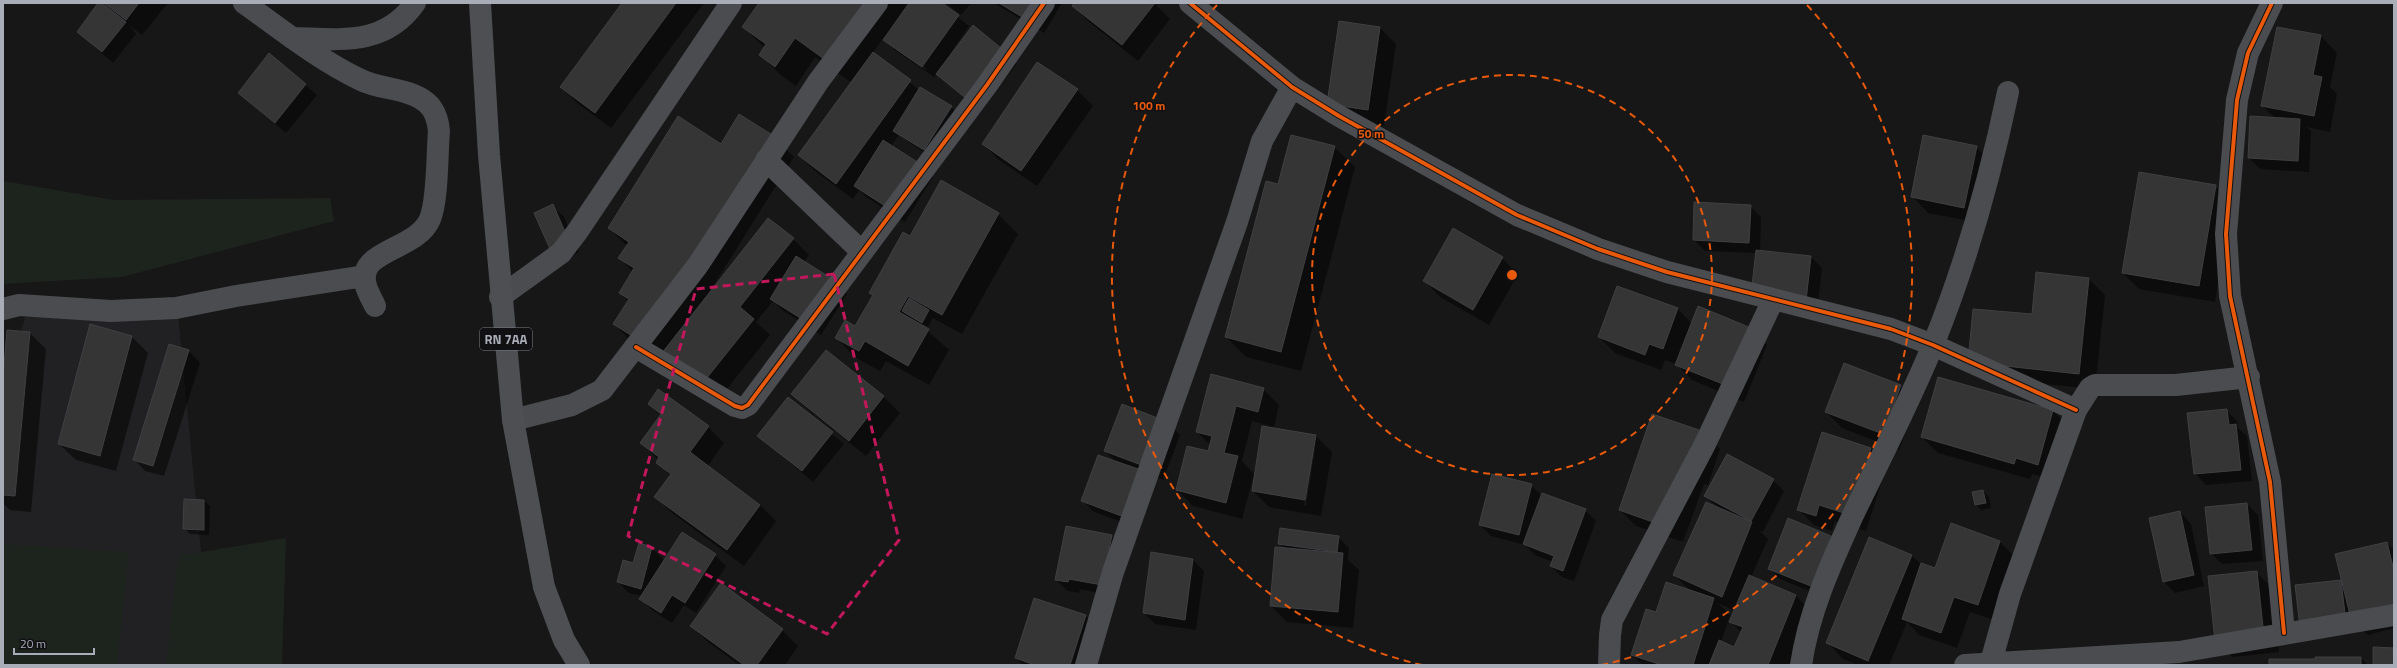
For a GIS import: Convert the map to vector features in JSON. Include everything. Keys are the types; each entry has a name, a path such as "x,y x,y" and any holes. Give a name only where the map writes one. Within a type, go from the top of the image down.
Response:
{"main road":[{"name":"RN 7AA","path":"480,3 489,155 500,297 513,420 544,587 564,640 579,665"}],"street":[{"path":"244,3 292,38 341,70 364,82 419,98 427,103 438,120 438,146 430,219 417,237 371,261 365,276 366,286 375,306"},
{"path":"292,38 354,39 370,36 399,22 415,3"},
{"path":"500,297 560,252 577,232 731,3"},
{"path":"513,420 572,405 602,390 698,265 818,82 877,3"},
{"path":"636,347 735,406 742,408 748,405 861,251 986,85 1044,3"},
{"path":"1190,3 1292,87 1339,116 1517,215 1569,238 1667,272 1891,329 1933,345 2076,410"},
{"path":"2272,3 2248,53 2237,100 2226,234 2230,296 2249,377 2270,482 2284,633"},
{"path":"1086,665 1114,572 1237,222 1252,168 1262,141 1292,87"},
{"path":"1801,665 1806,634 1828,570 1933,345 1969,242 1996,151 2008,92"},
{"path":"766,160 861,251"},
{"path":"3,309 19,305 111,311 176,308 236,296 365,276"},
{"path":"1609,665 1612,620 1705,444 1773,300"},
{"path":"2249,377 2176,385 2095,385 2090,388 2076,410 2010,594 1978,664 2144,660 2179,652 2284,633 2394,615"}],"highlighted area":[{"path":"834,274 899,540 827,634 628,536 696,289"}],"shaded area":[{"path":"3,181 114,200 330,198 334,221 122,277 3,284"},
{"path":"178,315 212,665 3,665 3,396 25,317"},
{"path":"286,538 282,665 166,665 178,556"},
{"path":"3,544 129,552 117,665 3,665"}],"building":[{"path":"98,3 102,3 126,22 102,52 77,32"},
{"path":"104,3 139,3 126,20"},
{"path":"622,3 676,3 595,113 560,87"},
{"path":"759,3 874,3 831,64 795,38 775,67 759,55 766,44 742,27"},
{"path":"909,3 942,3 959,15 922,67 883,40"},
{"path":"999,3 1044,3 1032,23"},
{"path":"1074,3 1155,3 1122,45 1072,6"},
{"path":"1339,21 1380,27 1368,110 1327,104"},
{"path":"973,25 1007,53 968,100 936,74"},
{"path":"2277,27 2321,35 2313,75 2322,77 2314,116 2261,106"},
{"path":"873,52 911,80 836,184 798,155"},
{"path":"269,53 306,84 275,123 238,93"},
{"path":"1037,62 1078,89 1021,171 982,144"},
{"path":"920,87 952,106 924,150 893,131"},
{"path":"739,114 774,136 645,344 613,324 629,299 619,293 634,268 618,258 629,242 608,228 678,116 721,144"},
{"path":"2250,116 2300,119 2298,161 2248,158"},
{"path":"1291,135 1335,146 1281,352 1225,337 1266,181 1278,184"},
{"path":"1923,135 1977,146 1964,208 1911,197"},
{"path":"883,140 922,165 893,211 854,186"},
{"path":"2139,172 2216,185 2199,286 2122,273"},
{"path":"941,180 999,213 942,315 908,296 899,312 929,329 908,366 865,341 859,351 835,338 845,320 855,326 873,295 869,293 903,232 910,236"},
{"path":"1694,202 1751,205 1749,243 1693,240"},
{"path":"553,204 569,241 550,249 534,213"},
{"path":"768,218 794,238 740,307 754,319 702,384 662,353"},
{"path":"1453,228 1503,257 1473,310 1423,281"},
{"path":"1756,250 1811,256 1806,301 1751,295"},
{"path":"796,256 837,282 810,324 770,299"},
{"path":"2036,272 2089,278 2079,374 1968,362 1973,309 2032,314"},
{"path":"1617,286 1678,308 1663,349 1649,344 1645,355 1598,337"},
{"path":"909,298 929,310 922,323 902,311"},
{"path":"1698,306 1751,328 1728,386 1675,365"},
{"path":"90,324 132,336 100,456 58,444"},
{"path":"7,330 30,332 15,496 3,495 3,378"},
{"path":"169,344 189,350 153,466 133,460"},
{"path":"826,350 884,396 849,441 791,394"},
{"path":"1844,363 1901,385 1883,434 1825,412"},
{"path":"1211,374 1264,388 1258,412 1236,406 1224,453 1238,456 1226,503 1176,490 1187,446 1208,451 1212,436 1196,432"},
{"path":"1938,377 2053,410 2038,465 2016,458 2014,464 1921,437"},
{"path":"658,389 709,426 690,452 760,505 727,550 654,497 671,474 656,463 659,457 640,443 661,414 648,404"},
{"path":"788,397 833,432 802,471 757,436"},
{"path":"1122,404 1170,423 1152,469 1104,451"},
{"path":"2227,409 2229,425 2236,424 2241,470 2194,474 2187,413"},
{"path":"1652,414 1705,432 1667,527 1619,510"},
{"path":"1262,426 1316,435 1305,500 1252,491"},
{"path":"1822,432 1871,448 1850,515 1819,505 1816,516 1797,510"},
{"path":"1727,454 1774,479 1751,521 1704,496"},
{"path":"1098,455 1144,471 1127,518 1081,501"},
{"path":"1492,474 1532,484 1519,535 1479,525"},
{"path":"1983,490 1986,503 1975,505 1972,492"},
{"path":"1542,493 1586,509 1563,571 1550,566 1554,556 1523,544"},
{"path":"184,499 204,500 204,530 183,529"},
{"path":"1706,502 1752,522 1722,597 1673,575"},
{"path":"2247,503 2252,550 2210,554 2205,507"},
{"path":"2180,511 2194,575 2163,582 2149,518"},
{"path":"1788,518 1831,536 1811,586 1768,569"},
{"path":"1951,523 2000,541 1978,605 1954,597 1941,633 1902,619 1921,563 1935,568"},
{"path":"1066,526 1112,535 1102,585 1069,579 1068,582 1055,580"},
{"path":"1280,528 1339,536 1337,552 1278,544"},
{"path":"682,532 716,554 685,603 672,595 661,613 639,599"},
{"path":"1869,537 1912,555 1868,661 1826,643"},
{"path":"2387,542 2394,571 2394,609 2351,619 2335,554"},
{"path":"639,543 652,547 641,589 617,582 623,560 633,563"},
{"path":"1275,547 1343,553 1338,612 1270,606"},
{"path":"1151,552 1193,559 1185,620 1143,613"},
{"path":"2257,571 2264,636 2215,641 2208,576"},
{"path":"1749,575 1796,595 1768,665 1709,665 1719,640 1734,647 1743,627 1729,622"},
{"path":"2341,580 2346,622 2300,627 2295,585"},
{"path":"1666,582 1714,598 1693,665 1662,665 1631,655 1646,609 1656,612"},
{"path":"721,583 783,629 757,665 744,665 690,626"},
{"path":"1034,598 1086,615 1070,665 1035,665 1015,658"},
{"path":"2373,647 2394,648 2394,665 2373,665"},
{"path":"2315,657 2361,657 2361,665 2269,665 2269,659 2315,659"}],"cycle path":[{"path":"636,347 735,406 742,408 748,405 987,85 1044,3"},
{"path":"1190,3 1292,87 1339,116 1517,215 1598,249 1667,272 1891,329 1933,345 2076,410"},
{"path":"2272,3 2248,53 2237,100 2226,234 2230,296 2270,482 2284,633"}]}
